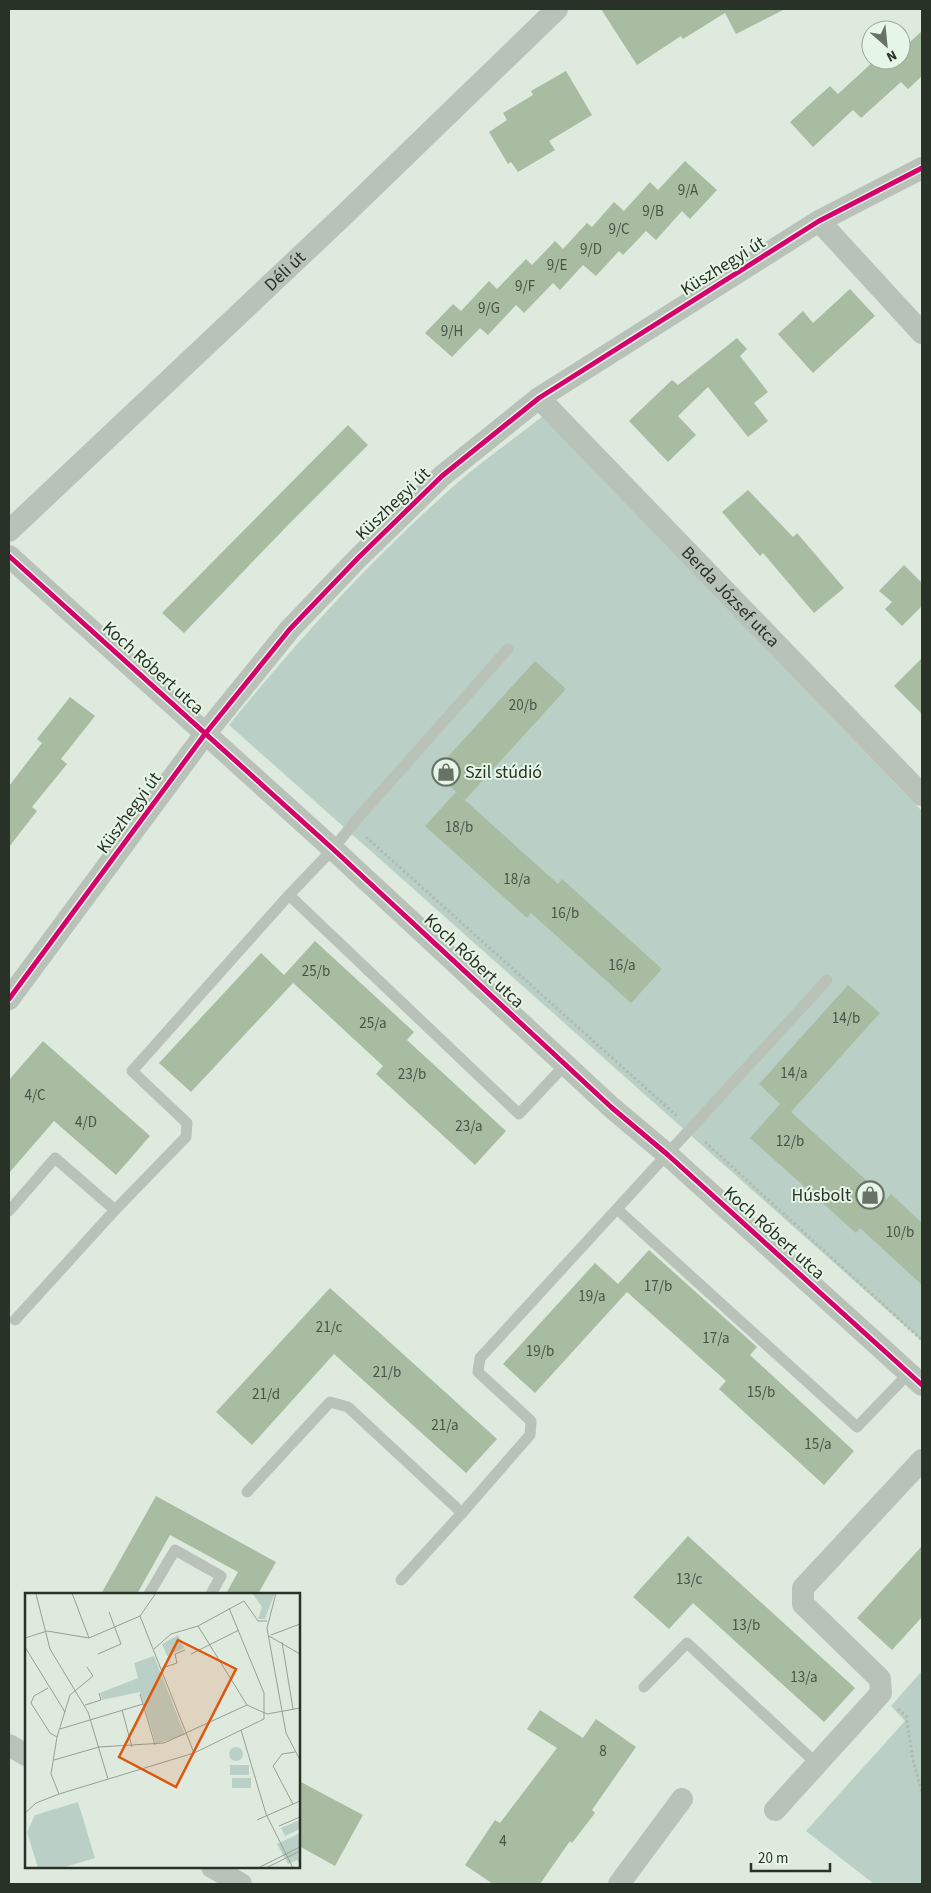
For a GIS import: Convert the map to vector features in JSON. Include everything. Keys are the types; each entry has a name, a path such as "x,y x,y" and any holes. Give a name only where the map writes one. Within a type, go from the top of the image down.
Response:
{"street":[{"name":"Déli út","path":"9,531 344,215 557,9"},
{"name":"Küszhegyi út","path":"9,999 205,734 290,629 358,558 442,476 539,398 819,221 922,168"},
{"path":"819,221 922,333"},
{"name":"Berda József utca","path":"539,398 922,795"},
{"name":"Koch Róbert utca","path":"9,556 333,849 611,1107 668,1155 915,1379"},
{"path":"775,1810 881,1694 880,1679 803,1604 803,1588 922,1460"},
{"path":"9,1745 25,1754"},
{"path":"619,1884 682,1799"},
{"path":"214,1868 241,1884"}],"lane":[{"path":"15,1320 115,1210 186,1137 187,1123 132,1071 289,895 333,849 352,824 508,649"},
{"path":"289,895 519,1114 565,1065"},
{"path":"400,1580 530,1435 532,1421 478,1372 480,1358 618,1210 827,980"},
{"path":"9,1211 55,1158 115,1210"},
{"path":"618,1210 857,1427 915,1379"},
{"path":"247,1492 330,1402 348,1407 462,1513"},
{"path":"151,1593 174,1550 220,1576 212,1593"},
{"path":"644,1687 687,1643 817,1764"}],"path":[{"path":"352,824 922,1340"},
{"path":"881,1694 906,1716 913,1760 922,1793"}],"green space":[{"path":"543,416 922,811 922,1341 229,725 309,631 395,540 466,475"},
{"path":"922,1671 922,1884 874,1884 806,1831 905,1721 891,1706"}],"building":[{"path":"601,9 785,9 736,34 725,13 683,39 681,36 637,65"},
{"path":"922,31 922,76 908,89 901,82 861,118 853,110 813,147 790,122 830,86 838,94 864,70 911,70 911,41"},
{"path":"566,71 592,115 549,141 555,150 518,172 511,162 508,164 489,132 507,120 503,113 533,95 531,91"},
{"path":"685,161 717,190 690,219 682,211 656,240 646,231 623,255 619,251 596,276 583,265 560,290 553,283 524,313 516,305 488,335 480,328 452,357 425,333 453,304 461,311 489,281 497,289 526,259 532,265 555,241 563,249 587,223 592,227 614,202 624,211 650,182 658,190"},
{"path":"850,289 875,316 813,373 778,334 803,311 813,323"},
{"path":"737,338 747,349 740,356 768,392 754,403 768,421 748,437 708,387 678,416 696,435 668,462 629,421 672,380 678,385"},
{"path":"348,425 368,445 184,633 162,613"},
{"path":"748,490 793,537 797,533 844,588 814,613 763,553 760,556 722,512"},
{"path":"904,565 922,583 922,606 902,626 885,609 892,602 879,591"},
{"path":"922,658 922,714 894,686"},
{"path":"535,661 566,689 465,800 434,772"},
{"path":"70,697 95,716 61,759 67,764 32,807 37,811 9,847 9,786 42,743 37,739"},
{"path":"456,792 558,884 562,879 662,969 631,1003 531,913 527,918 425,826"},
{"path":"315,941 414,1032 407,1040 506,1131 475,1165 376,1074 383,1066 290,980 293,983 191,1092 159,1063 261,953 284,975"},
{"path":"848,985 880,1013 791,1112 887,1199 891,1194 922,1223 922,1285 860,1228 856,1233 750,1138 780,1104 759,1084"},
{"path":"43,1041 150,1136 116,1175 54,1121 9,1173 9,1080"},
{"path":"649,1250 757,1347 750,1355 854,1451 824,1485 719,1389 726,1381 627,1292 535,1393 503,1364 595,1263 618,1284"},
{"path":"330,1288 497,1439 466,1473 334,1354 252,1445 216,1412"},
{"path":"156,1496 276,1562 259,1593 227,1593 238,1572 170,1535 138,1593 102,1593"},
{"path":"688,1536 855,1688 824,1722 693,1603 669,1629 633,1597"},
{"path":"922,1546 922,1617 892,1650 857,1618"},
{"path":"540,1710 583,1738 596,1719 636,1747 592,1810 595,1813 572,1843 570,1841 540,1884 493,1884 465,1865 495,1820 500,1823 557,1748 527,1729"},
{"path":"300,1782 363,1815 335,1866 300,1847"}],"cycle path":[{"path":"9,999 205,734 290,629 358,558 442,476 539,398 819,221 922,168"},
{"path":"9,556 333,849 611,1107 668,1155 922,1385"}],"place":[{"name":"Szil stúdió","path":"446,772"},
{"name":"Húsbolt","path":"870,1195"}]}
